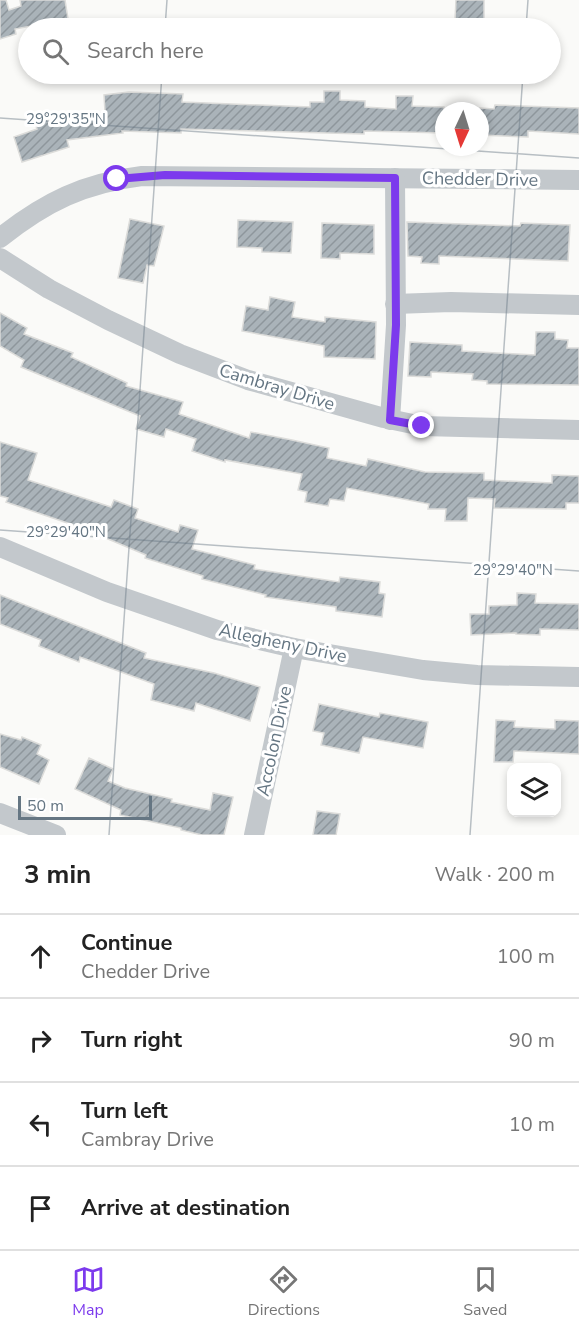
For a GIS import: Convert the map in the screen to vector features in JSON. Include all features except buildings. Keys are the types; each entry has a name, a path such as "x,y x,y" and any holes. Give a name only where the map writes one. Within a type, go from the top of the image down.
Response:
{"street":[{"name":"Chedder Drive","path":"0,238 27,216 48,204 93,184 117,179 165,175 579,180"},
{"path":"390,420 395,304 395,178"},
{"name":"Cambray Drive","path":"0,258 49,289 108,320 180,354 248,380 390,420 422,426 462,429 579,430"},
{"path":"395,304 451,302 579,305"},
{"name":"Allegheny Drive","path":"0,546 107,592 217,630 294,648 423,670 477,675 579,677"},
{"name":"Accolon Drive","path":"254,835 294,648"},
{"path":"0,813 56,835"}],"route":[{"path":"117,179 165,175 395,178 396,325 390,420 422,426"}]}
